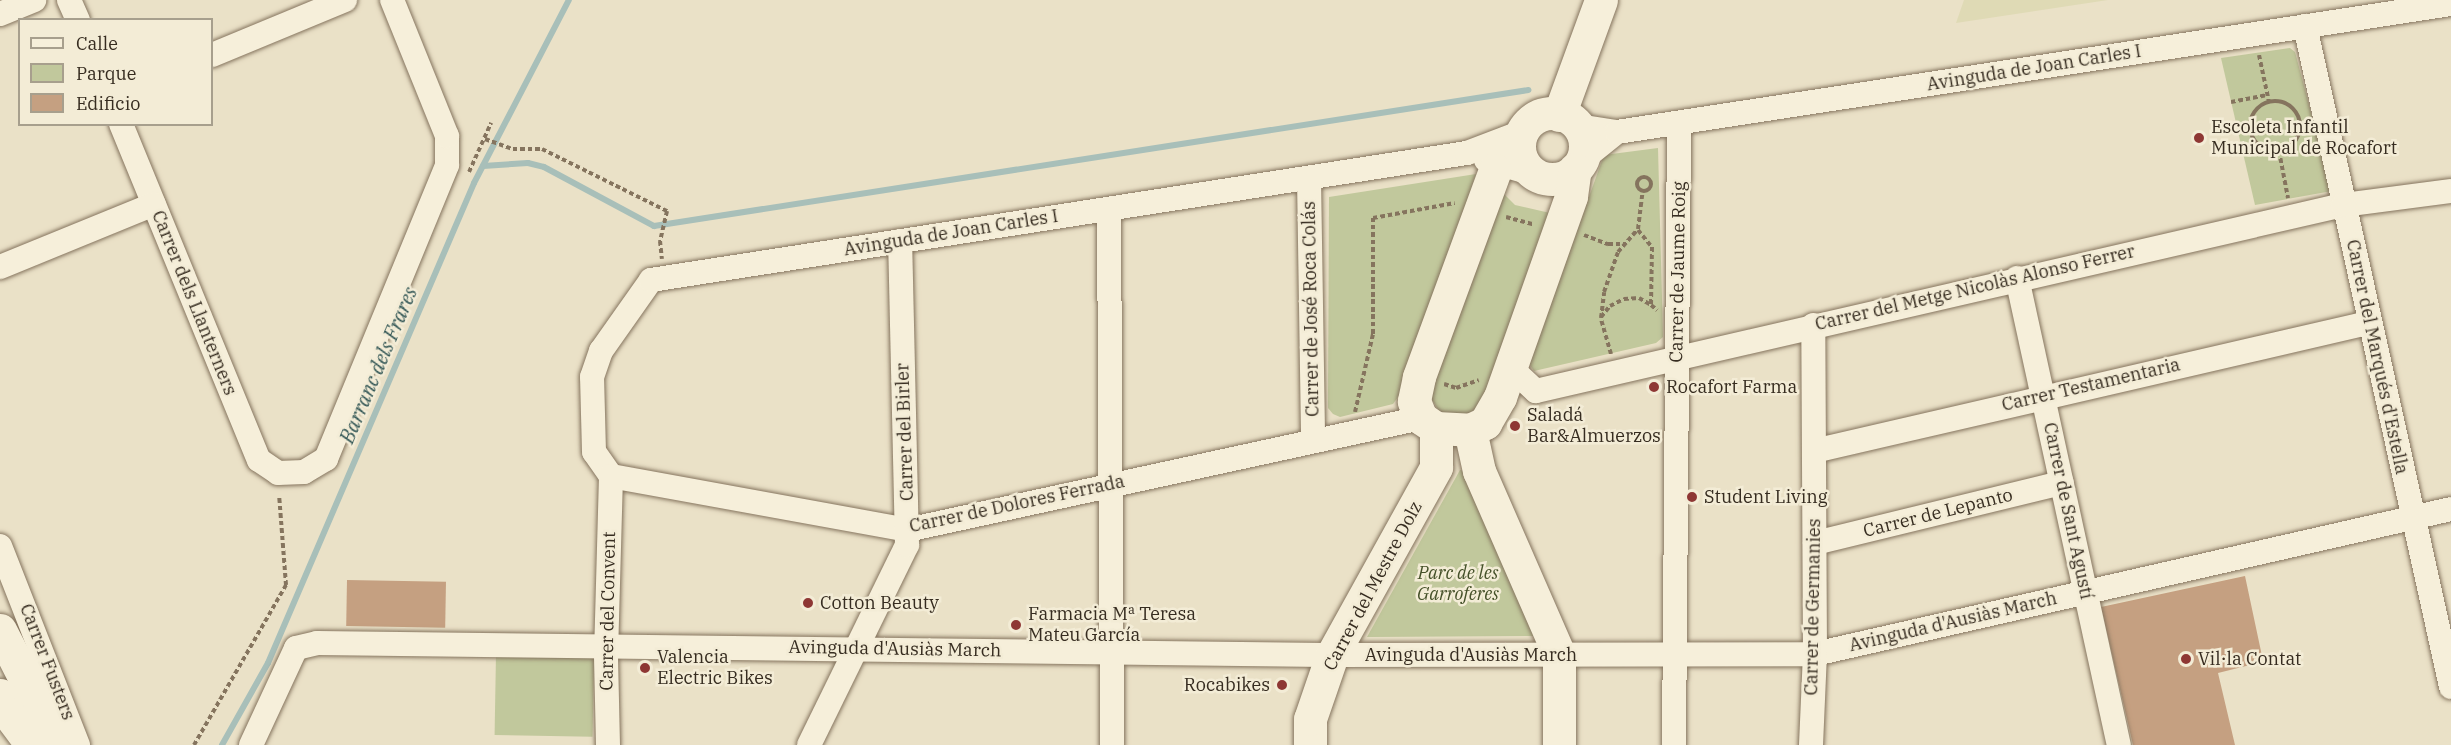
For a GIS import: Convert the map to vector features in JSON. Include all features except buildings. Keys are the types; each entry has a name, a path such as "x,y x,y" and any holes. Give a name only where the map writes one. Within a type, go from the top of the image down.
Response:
{"street":[{"path":"0,14 34,0"},
{"path":"69,0 77,18"},
{"path":"213,55 345,0"},
{"path":"278,473 304,472 326,459 457,171 447,136 392,0"},
{"path":"1568,120 1601,0"},
{"name":"Avinguda de Joan Carles I","path":"1568,120 1617,132 2451,4"},
{"name":"Carrer del Marqués d'Estella","path":"2305,26 2368,323 2451,687"},
{"path":"1428,423 1470,430 1485,423 1500,397 1560,226 1579,164 1584,137 1568,120 1540,115 1513,146 1534,174 1551,179 1579,164 1617,132"},
{"name":"Carrer de Jaume Roig","path":"1674,745 1677,654 1679,123"},
{"name":"Carrer dels Llanterners","path":"122,126 259,460 278,473"},
{"name":"Avinguda de Joan Carles I","path":"1467,153 1513,146"},
{"name":"Avinguda de Joan Carles I","path":"610,477 594,452 592,377 601,351 651,280 1513,146"},
{"name":"Carrer del Mestre Dolz","path":"1310,745 1310,719 1332,655 1436,467 1428,423 1414,401 1419,377 1513,146"},
{"name":"Carrer de José Roca Colás","path":"1309,178 1313,441"},
{"name":"Carrer del Metge Nicolàs Alonso Ferrer","path":"1511,368 1536,391 1813,325 2343,205 2451,192"},
{"path":"0,267 154,204"},
{"path":"1109,208 1112,745"},
{"name":"Carrer del Birler","path":"809,745 907,545 900,241"},
{"name":"Carrer de Sant Agustí","path":"2017,278 2119,745"},
{"name":"Carrer Testamentaria","path":"1814,451 2044,395 2368,323"},
{"name":"Carrer de Germanies","path":"1811,745 1815,654 1813,325"},
{"name":"Carrer de Dolores Ferrada","path":"610,477 907,530 1313,441 1428,423"},
{"path":"1470,430 1479,471 1559,654 1559,745"},
{"name":"Carrer del Convent","path":"608,745 606,645 610,477"},
{"name":"Carrer de Lepanto","path":"1815,543 2062,483"},
{"name":"Avinguda d'Ausiàs March","path":"251,745 296,648 317,643 1332,655 1815,654 2451,509"},
{"name":"Carrer Fusters","path":"0,546 78,745"},
{"name":"Carrer Fusters","path":"0,630 46,720 71,745"},
{"path":"6,718 32,745"}],"path":[{"path":"2259,53 2269,102"},
{"path":"2231,102 2267,95"},
{"path":"2269,102 2284,103 2299,121 2298,137 2279,151 2263,149 2251,136 2250,119 2269,102"},
{"path":"457,171 485,139 491,123"},
{"path":"485,139 499,146 525,151 542,149 667,211 660,240 664,278"},
{"path":"2279,151 2288,199"},
{"path":"1615,372 1601,318 1609,275 1618,252 1638,229 1643,191"},
{"path":"1355,413 1373,334 1373,218 1447,202 1463,204"},
{"path":"1560,226 1598,241 1627,244"},
{"path":"1638,229 1652,247 1651,305"},
{"path":"1601,318 1610,306 1624,299 1639,298 1663,312 1677,314"},
{"path":"1441,382 1456,388 1472,383"},
{"path":"194,745 286,585 278,473"}],"shaded area":[{"path":"1964,0 2108,0 1956,23"}],"green space":[{"path":"2290,48 2295,52 2332,191 2255,205 2221,58"},
{"path":"1658,148 1663,337 1656,343 1534,371 1529,364 1604,155"},
{"path":"1476,174 1403,390 1393,404 1340,417 1333,414 1328,408 1329,197"},
{"path":"1498,188 1515,205 1550,213 1492,399 1464,420 1439,411 1429,395"},
{"name":"Parc de les Garroferes","path":"1460,470 1465,471 1538,636 1367,637"},
{"path":"496,654 594,656 593,737 495,735"}],"waterway":[{"name":"Barranc dels Frares","path":"222,745 268,663 474,183 569,0"},
{"path":"483,166 528,163 544,167 654,226 1528,90"}],"place":[{"name":"Escoleta Infantil Municipal de Rocafort","path":"2199,138"},
{"name":"Rocafort Farma","path":"1654,387"},
{"name":"Saladá Bar&Almuerzos","path":"1515,426"},
{"name":"Student Living","path":"1692,497"},
{"name":"Cotton Beauty","path":"808,603"},
{"name":"Farmacia Mª Teresa Mateu García","path":"1016,625"},
{"name":"Vil·la Contat","path":"2186,659"},
{"name":"Valencia Electric Bikes","path":"645,668"},
{"name":"Rocabikes","path":"1282,685"}]}
